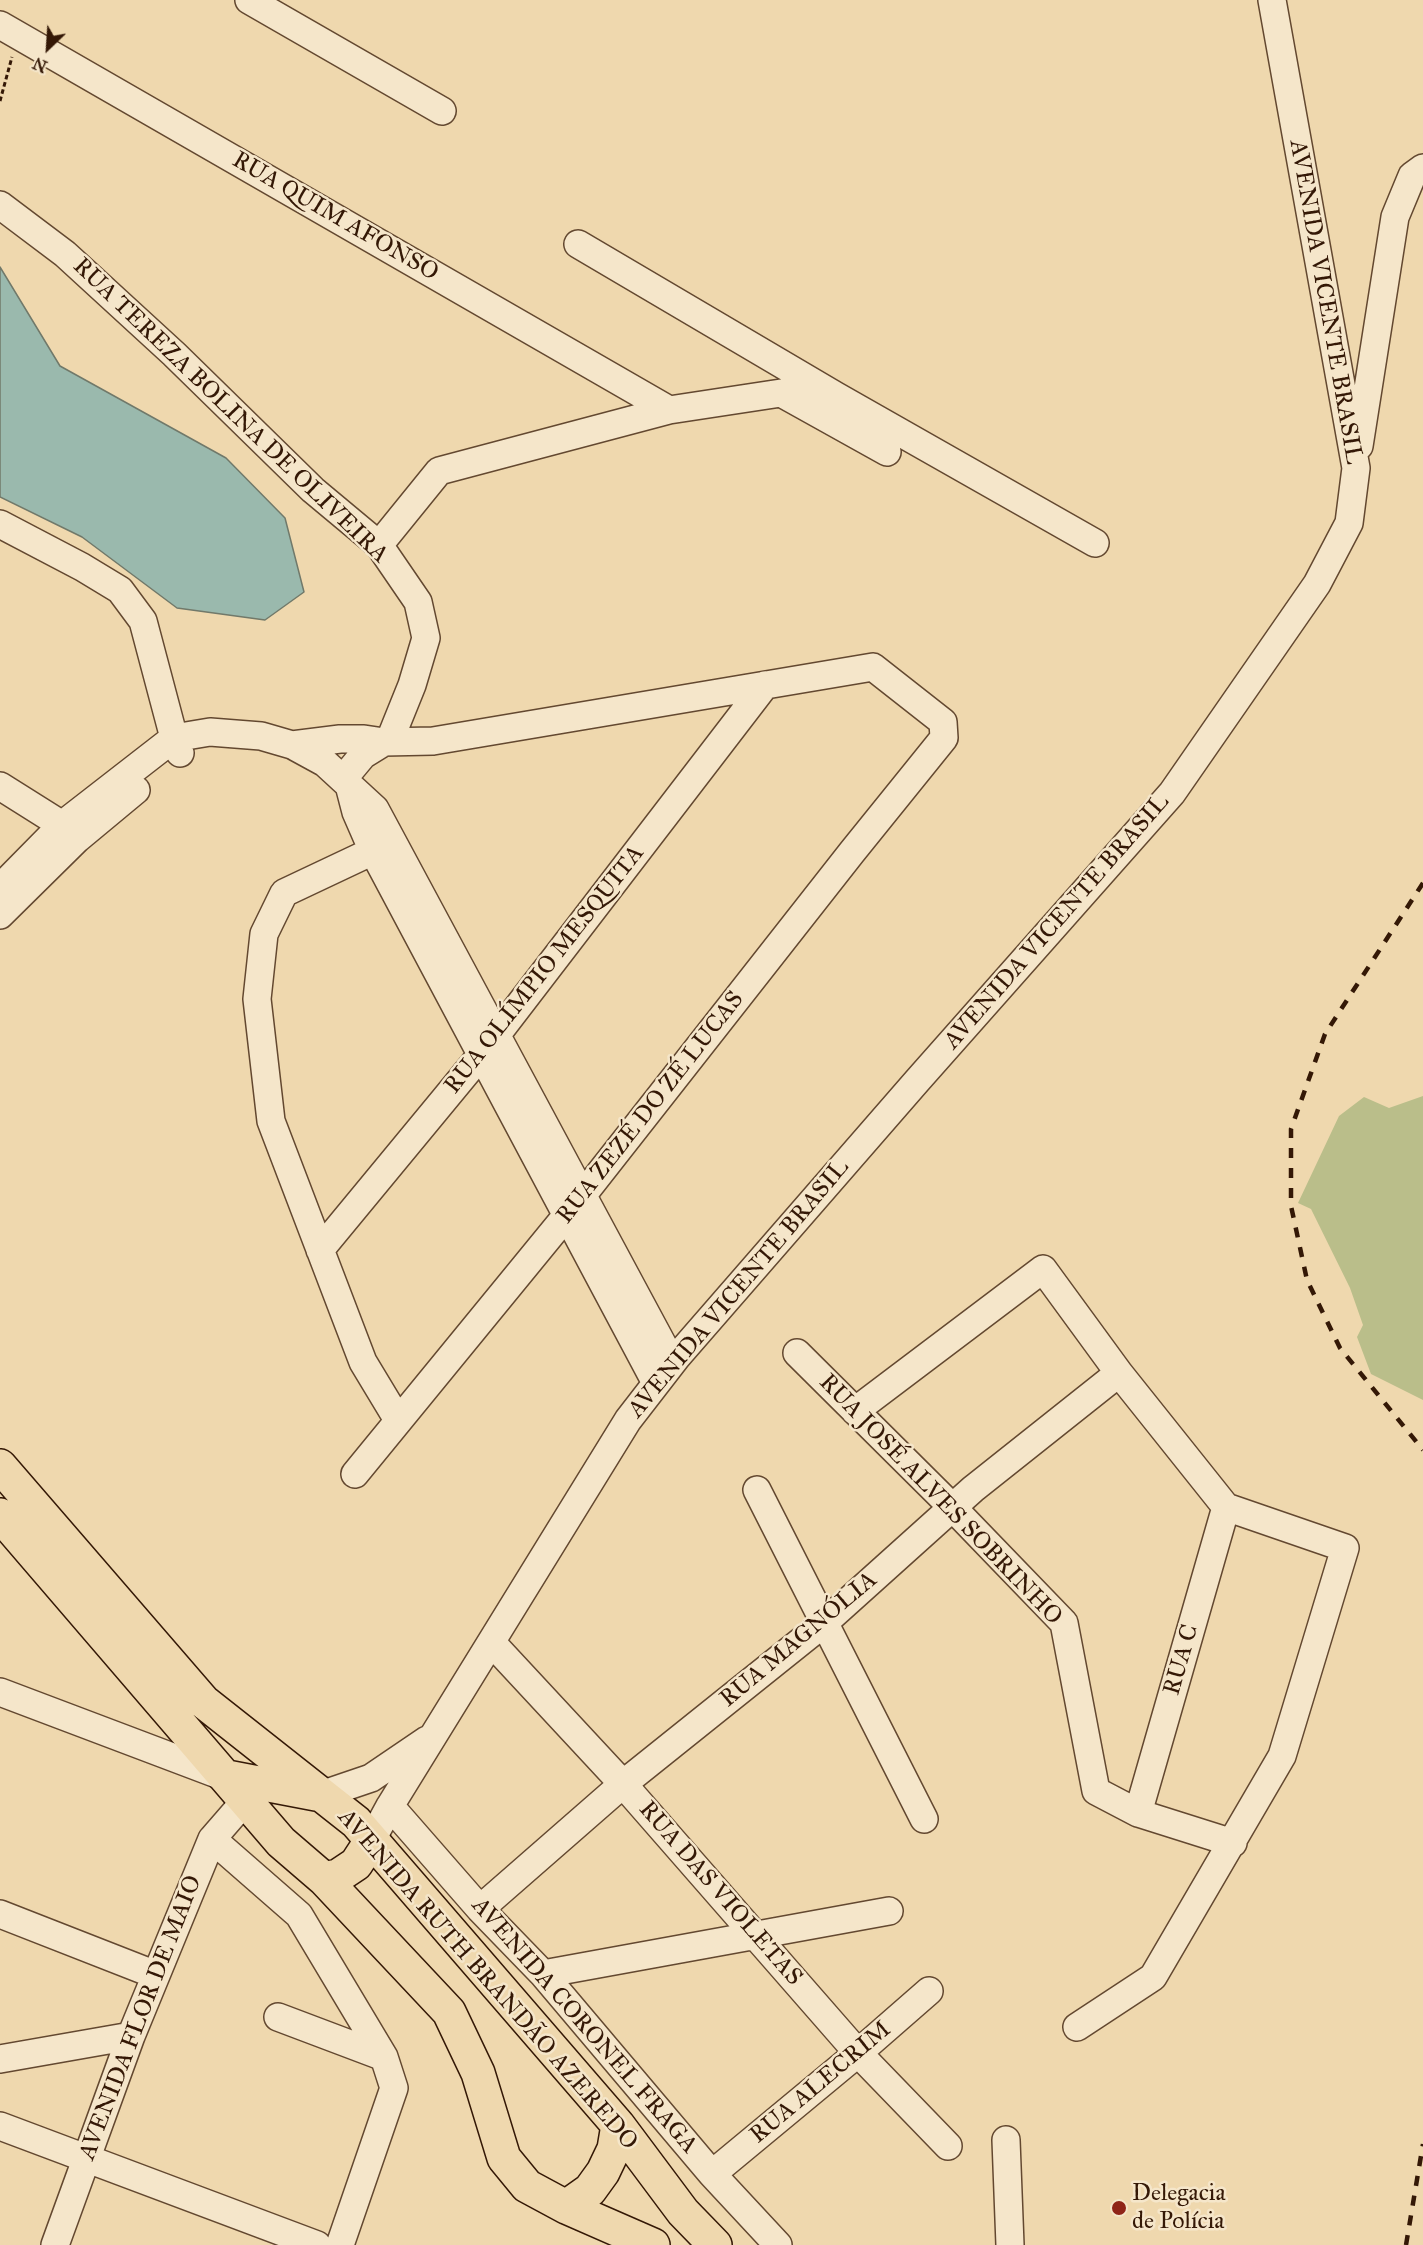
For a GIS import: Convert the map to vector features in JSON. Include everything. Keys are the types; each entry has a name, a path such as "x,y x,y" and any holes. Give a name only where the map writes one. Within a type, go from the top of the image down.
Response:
{"main road":[{"name":"AVENIDA RUTH BRANDÃO AZEREDO","path":"0,1466 204,1702 356,1822 618,2125 683,2212 715,2245"},
{"name":"AVENIDA RUTH BRANDÃO AZEREDO","path":"0,1515 281,1842 324,1879 449,2012 478,2073 504,2158 527,2186 566,2207 653,2245"},
{"path":"236,1789 321,1795"},
{"path":"281,1842 284,1827 292,1810 321,1795"},
{"path":"324,1879 339,1876 356,1864 371,1841"},
{"path":"566,2207 590,2190 603,2172 615,2149 618,2125"}],"street":[{"path":"249,0 442,111"},
{"name":"AVENIDA VICENTE BRASIL","path":"371,1841 390,1806 628,1419 664,1373 917,1081 1172,793 1317,584 1348,523 1356,468 1272,0"},
{"name":"RUA QUIM AFONSO","path":"9,30 669,410"},
{"path":"1356,468 1395,217 1412,176 1423,168"},
{"name":"RUA TEREZA BOLINA DE OLIVEIRA","path":"0,205 65,254 174,354 313,490 379,545 418,602 426,638 412,685 386,742"},
{"path":"578,244 788,383 887,452"},
{"path":"379,545 439,471 669,410 788,383 1095,543"},
{"path":"0,524 82,567 120,590 143,621 177,745"},
{"name":"RUA ZEZÉ DO ZÉ LUCAS","path":"355,1474 575,1205 944,738 943,722 873,667 765,685"},
{"path":"292,745 340,739 386,742 433,741 765,685"},
{"name":"RUA OLÍMPIO MESQUITA","path":"320,1250 488,1045 765,685"},
{"path":"0,888 177,745 210,732 261,736 292,745 324,763 346,782 356,812 382,846 664,1373"},
{"path":"346,782 363,755 386,742"},
{"path":"0,786 69,832"},
{"path":"0,915 69,832"},
{"path":"382,846 284,893 264,934 257,999 271,1121 363,1362 398,1420"},
{"path":"855,1411 1043,1269 1119,1373 1226,1507 1346,1548 1282,1756 1153,1977 1077,2027"},
{"name":"RUA JOSÉ ALVES SOBRINHO","path":"797,1353 953,1508 1064,1623 1096,1791 1138,1813 1233,1843"},
{"name":"RUA MAGNÓLIA","path":"480,1909 624,1784 824,1623 973,1489 1119,1373"},
{"path":"757,1490 924,1820"},
{"name":"RUA C","path":"1138,1813 1226,1507"},
{"name":"RUA DAS VIOLETAS","path":"492,1643 624,1784 858,2053 948,2146"},
{"path":"0,1692 236,1789"},
{"name":"AVENIDA VICENTE BRASIL","path":"321,1795 371,1778 435,1734"},
{"name":"AVENIDA FLOR DE MAIO","path":"55,2245 131,2036 212,1839 236,1789"},
{"name":"AVENIDA CORONEL FRAGA","path":"390,1806 480,1909 543,1974 712,2174 778,2245"},
{"path":"212,1839 298,1915 384,2057 394,2088 340,2245"},
{"path":"543,1974 889,1911"},
{"path":"0,1914 156,1975"},
{"name":"RUA ALECRIM","path":"712,2174 929,1991"},
{"path":"278,2017 384,2057"},
{"path":"0,2059 131,2036"},
{"path":"0,2126 317,2245"},
{"path":"1006,2140 1010,2245"}],"path":[{"path":"0,101 9,30"}],"green space":[{"path":"1423,1096 1423,1400 1371,1374 1357,1337 1363,1325 1350,1288 1311,1209 1298,1203 1339,1116 1364,1097 1389,1108"}],"shaded area":[{"path":"0,267 60,366 226,458 285,518 304,592 265,620 177,608 82,537 0,497"}],"railway":[{"path":"1423,883 1325,1034 1291,1129 1291,1206 1307,1280 1340,1348 1423,1450"},
{"path":"1406,2245 1423,2144"}],"place":[{"name":"Delegacia de Polícia","path":"1119,2208"}]}
